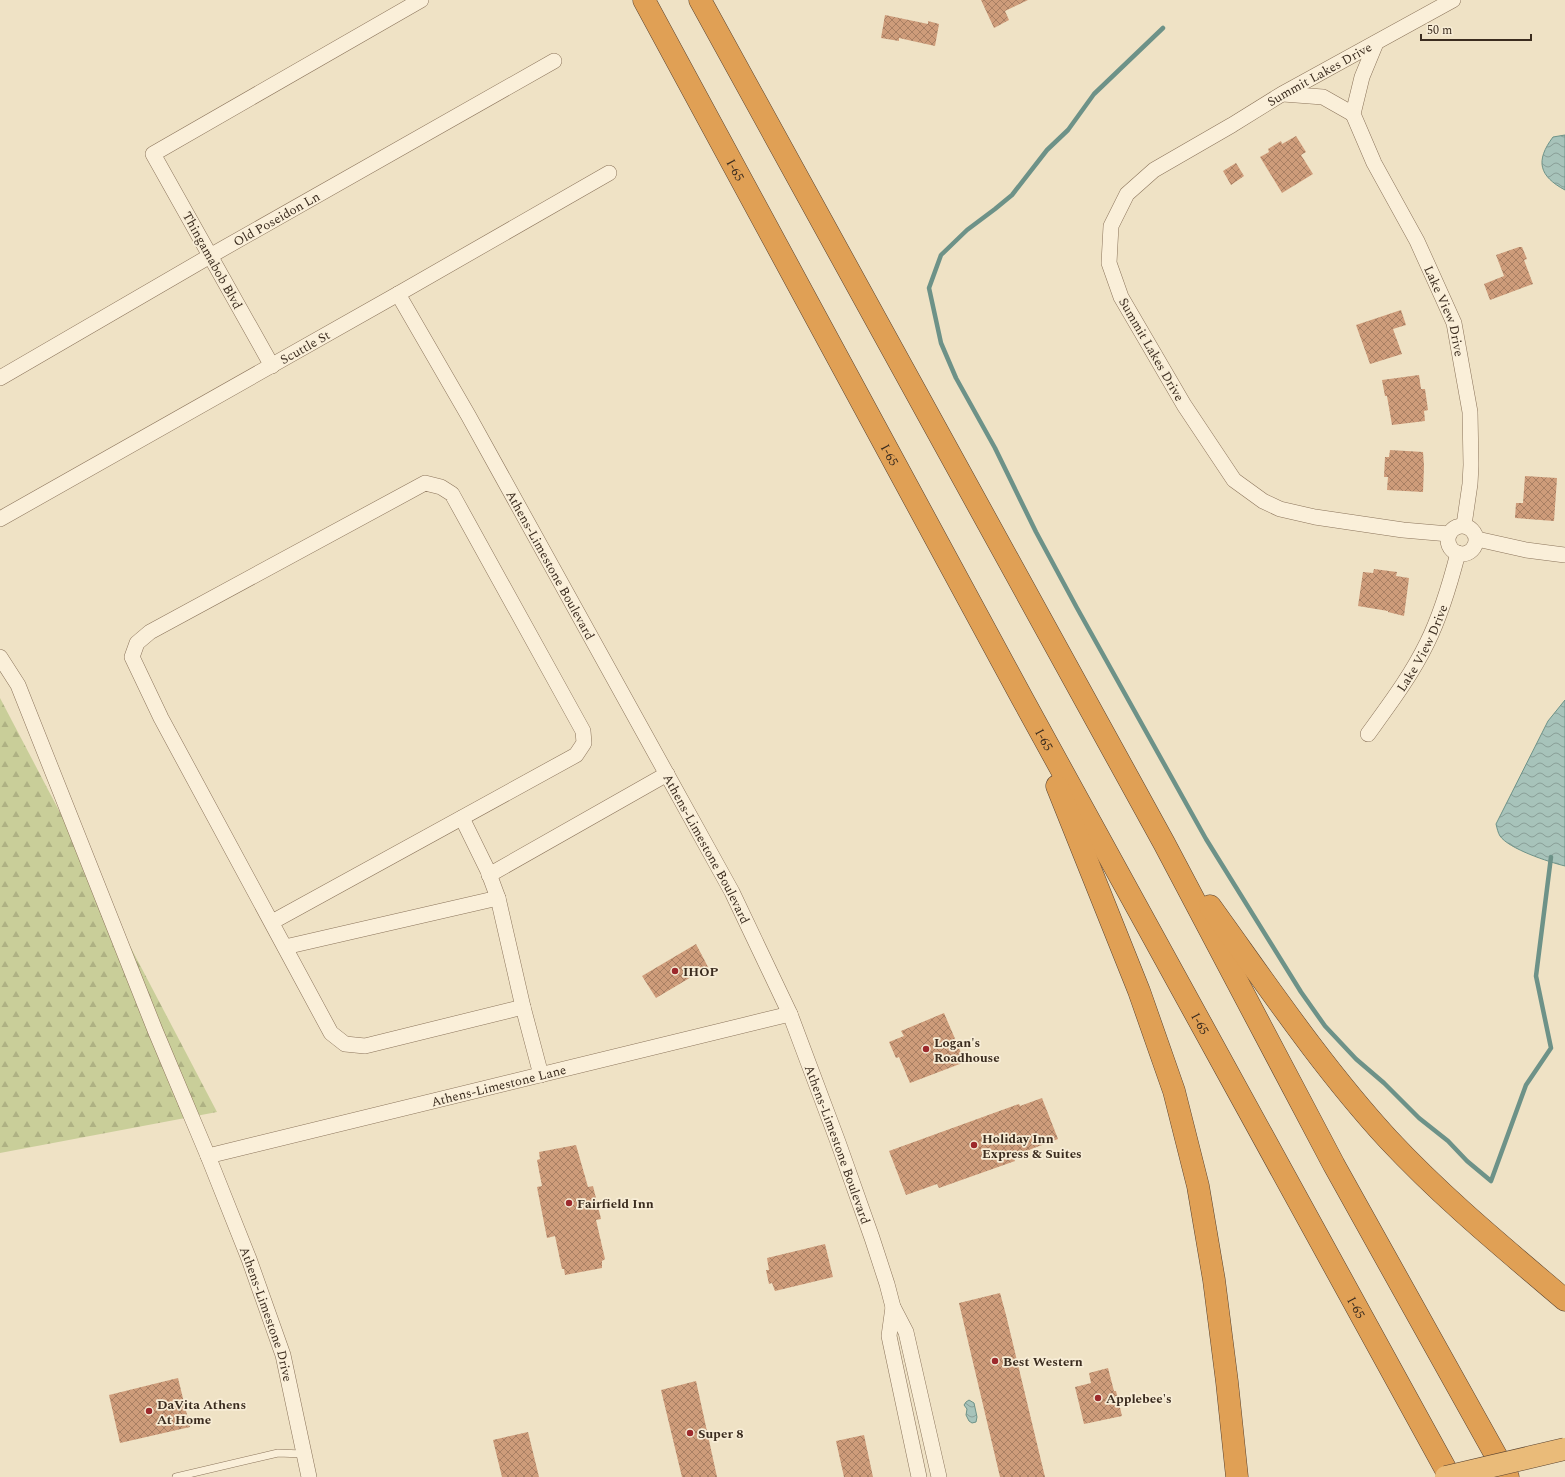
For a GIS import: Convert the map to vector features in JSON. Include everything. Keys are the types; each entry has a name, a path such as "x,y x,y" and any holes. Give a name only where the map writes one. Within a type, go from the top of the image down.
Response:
{"highway":[{"name":"I-65","path":"644,0 1022,698 1450,1477"},
{"path":"700,0 1164,843 1334,1166 1508,1477"},
{"path":"1022,698 1139,991 1174,1092 1198,1186 1214,1280 1228,1382 1232,1472"},
{"path":"1164,843 1324,1064 1389,1139 1473,1222 1565,1300"},
{"path":"1446,1477 1565,1449"}],"street":[{"name":"Thingamabob Blvd","path":"272,366 154,154 421,0"},
{"name":"Summit Lakes Drive","path":"1449,534 1403,530 1315,517 1280,509 1263,501 1234,480 1184,405 1121,297 1109,263 1111,226 1127,194 1154,170 1282,94 1453,0"},
{"path":"1282,94 1323,96 1353,114 1362,78 1376,42"},
{"name":"Old Poseidon Ln","path":"0,378 210,256 554,60"},
{"name":"Lake View Drive","path":"1353,114 1374,163 1417,241 1454,323 1470,412 1471,472 1464,525"},
{"name":"Scuttle St","path":"0,519 272,366 609,173"},
{"name":"Athens-Limestone Boulevard","path":"398,294 468,415 732,892 790,1014 872,1238 893,1307 906,1332 939,1477"},
{"path":"272,922 576,755 584,743 583,731 452,494 441,487 425,483 150,632 137,642 132,657 162,718 331,1033 345,1044 365,1046 523,1007"},
{"path":"1464,525 1468,526 1474,531 1477,539 1471,552 1462,554 1450,548 1448,539 1449,534 1455,527 1464,525"},
{"path":"1477,539 1526,550 1565,555"},
{"name":"Lake View Drive","path":"1368,734 1401,688 1427,643 1449,588 1458,553"},
{"name":"Athens-Limestone Drive","path":"1,658 18,685 154,1030 208,1156 249,1259 283,1355 309,1477"},
{"path":"489,875 667,774"},
{"path":"462,818 489,875 498,898 523,1007 541,1075"},
{"path":"285,947 498,898"},
{"name":"Athens-Limestone Lane","path":"208,1156 790,1014"},
{"name":"Athens-Limestone Boulevard","path":"893,1307 888,1336 919,1477"}],"lane":[{"path":"176,1477 278,1453 303,1454"}],"green space":[{"path":"0,698 217,1112 0,1153"}],"water":[{"path":"1565,135 1565,190 1556,185 1545,173 1542,167 1542,161 1547,146 1553,137"},
{"path":"1565,700 1565,866 1540,858 1512,846 1500,836 1496,824 1548,721"},
{"path":"969,1400 974,1403 977,1417 976,1422 972,1423 966,1415 967,1409 964,1405"}],"building":[{"path":"981,0 1028,0 1005,11 1009,20 994,28"},
{"path":"885,15 928,24 928,21 939,24 935,46 899,38 899,41 881,38"},
{"path":"1296,136 1306,152 1301,155 1313,174 1282,193 1260,157 1269,152 1268,149 1281,141 1282,144"},
{"path":"1236,163 1244,176 1231,185 1223,171"},
{"path":"1522,247 1527,259 1524,260 1533,284 1490,300 1484,284 1504,276 1496,255"},
{"path":"1401,310 1406,325 1393,329 1402,354 1370,364 1356,325"},
{"path":"1419,375 1421,389 1425,389 1428,410 1424,411 1425,421 1392,425 1387,396 1385,396 1382,380"},
{"path":"1390,450 1423,452 1423,492 1387,490 1388,477 1384,477 1385,457 1389,457"},
{"path":"1525,476 1557,478 1554,521 1515,518 1516,503 1523,503"},
{"path":"1374,569 1397,572 1396,576 1409,578 1404,616 1388,611 1358,606 1363,572 1373,573"},
{"name":"IHOP","path":"696,944 708,967 656,998 642,976"},
{"name":"Logan's Roadhouse","path":"944,1013 965,1062 910,1083 899,1057 896,1058 889,1042 904,1036 901,1031"},
{"name":"Holiday Inn Express & Suites","path":"1042,1098 1058,1139 1013,1156 1015,1161 939,1188 937,1184 906,1195 889,1151 1019,1104 1020,1106"},
{"name":"Fairfield Inn","path":"576,1145 588,1187 593,1186 601,1219 596,1220 605,1259 602,1261 602,1268 565,1275 564,1269 562,1269 555,1236 547,1238 537,1187 542,1186 537,1160 540,1159 539,1152"},
{"path":"825,1244 833,1277 775,1291 772,1283 769,1284 766,1270 769,1270 767,1258"},
{"name":"Best Western","path":"1000,1293 1045,1477 1000,1477 959,1303"},
{"path":"1108,1368 1114,1391 1116,1391 1122,1416 1084,1424 1075,1387 1091,1383 1089,1373"},
{"name":"DaVita Athens At Home","path":"178,1378 190,1427 120,1443 109,1395"},
{"name":"Super 8","path":"696,1381 717,1477 682,1477 661,1390"},
{"path":"528,1432 539,1477 502,1477 493,1440"},
{"path":"864,1435 873,1477 844,1477 836,1441"}],"waterway":[{"path":"1163,28 1094,94 1068,130 1047,150 1012,195 967,230 941,255 929,288 941,343 956,378 995,448 1036,532 1077,608 1206,839 1301,992 1325,1026 1356,1059 1384,1083 1419,1118 1448,1141 1467,1161 1491,1181 1526,1085 1551,1048 1536,976 1551,857"}],"place":[{"name":"IHOP","path":"675,971"},
{"name":"Logan's Roadhouse","path":"926,1049"},
{"name":"Holiday Inn Express & Suites","path":"974,1145"},
{"name":"Fairfield Inn","path":"569,1203"},
{"name":"Best Western","path":"995,1361"},
{"name":"Applebee's","path":"1098,1398"},
{"name":"DaVita Athens At Home","path":"149,1411"},
{"name":"Super 8","path":"690,1433"}]}
